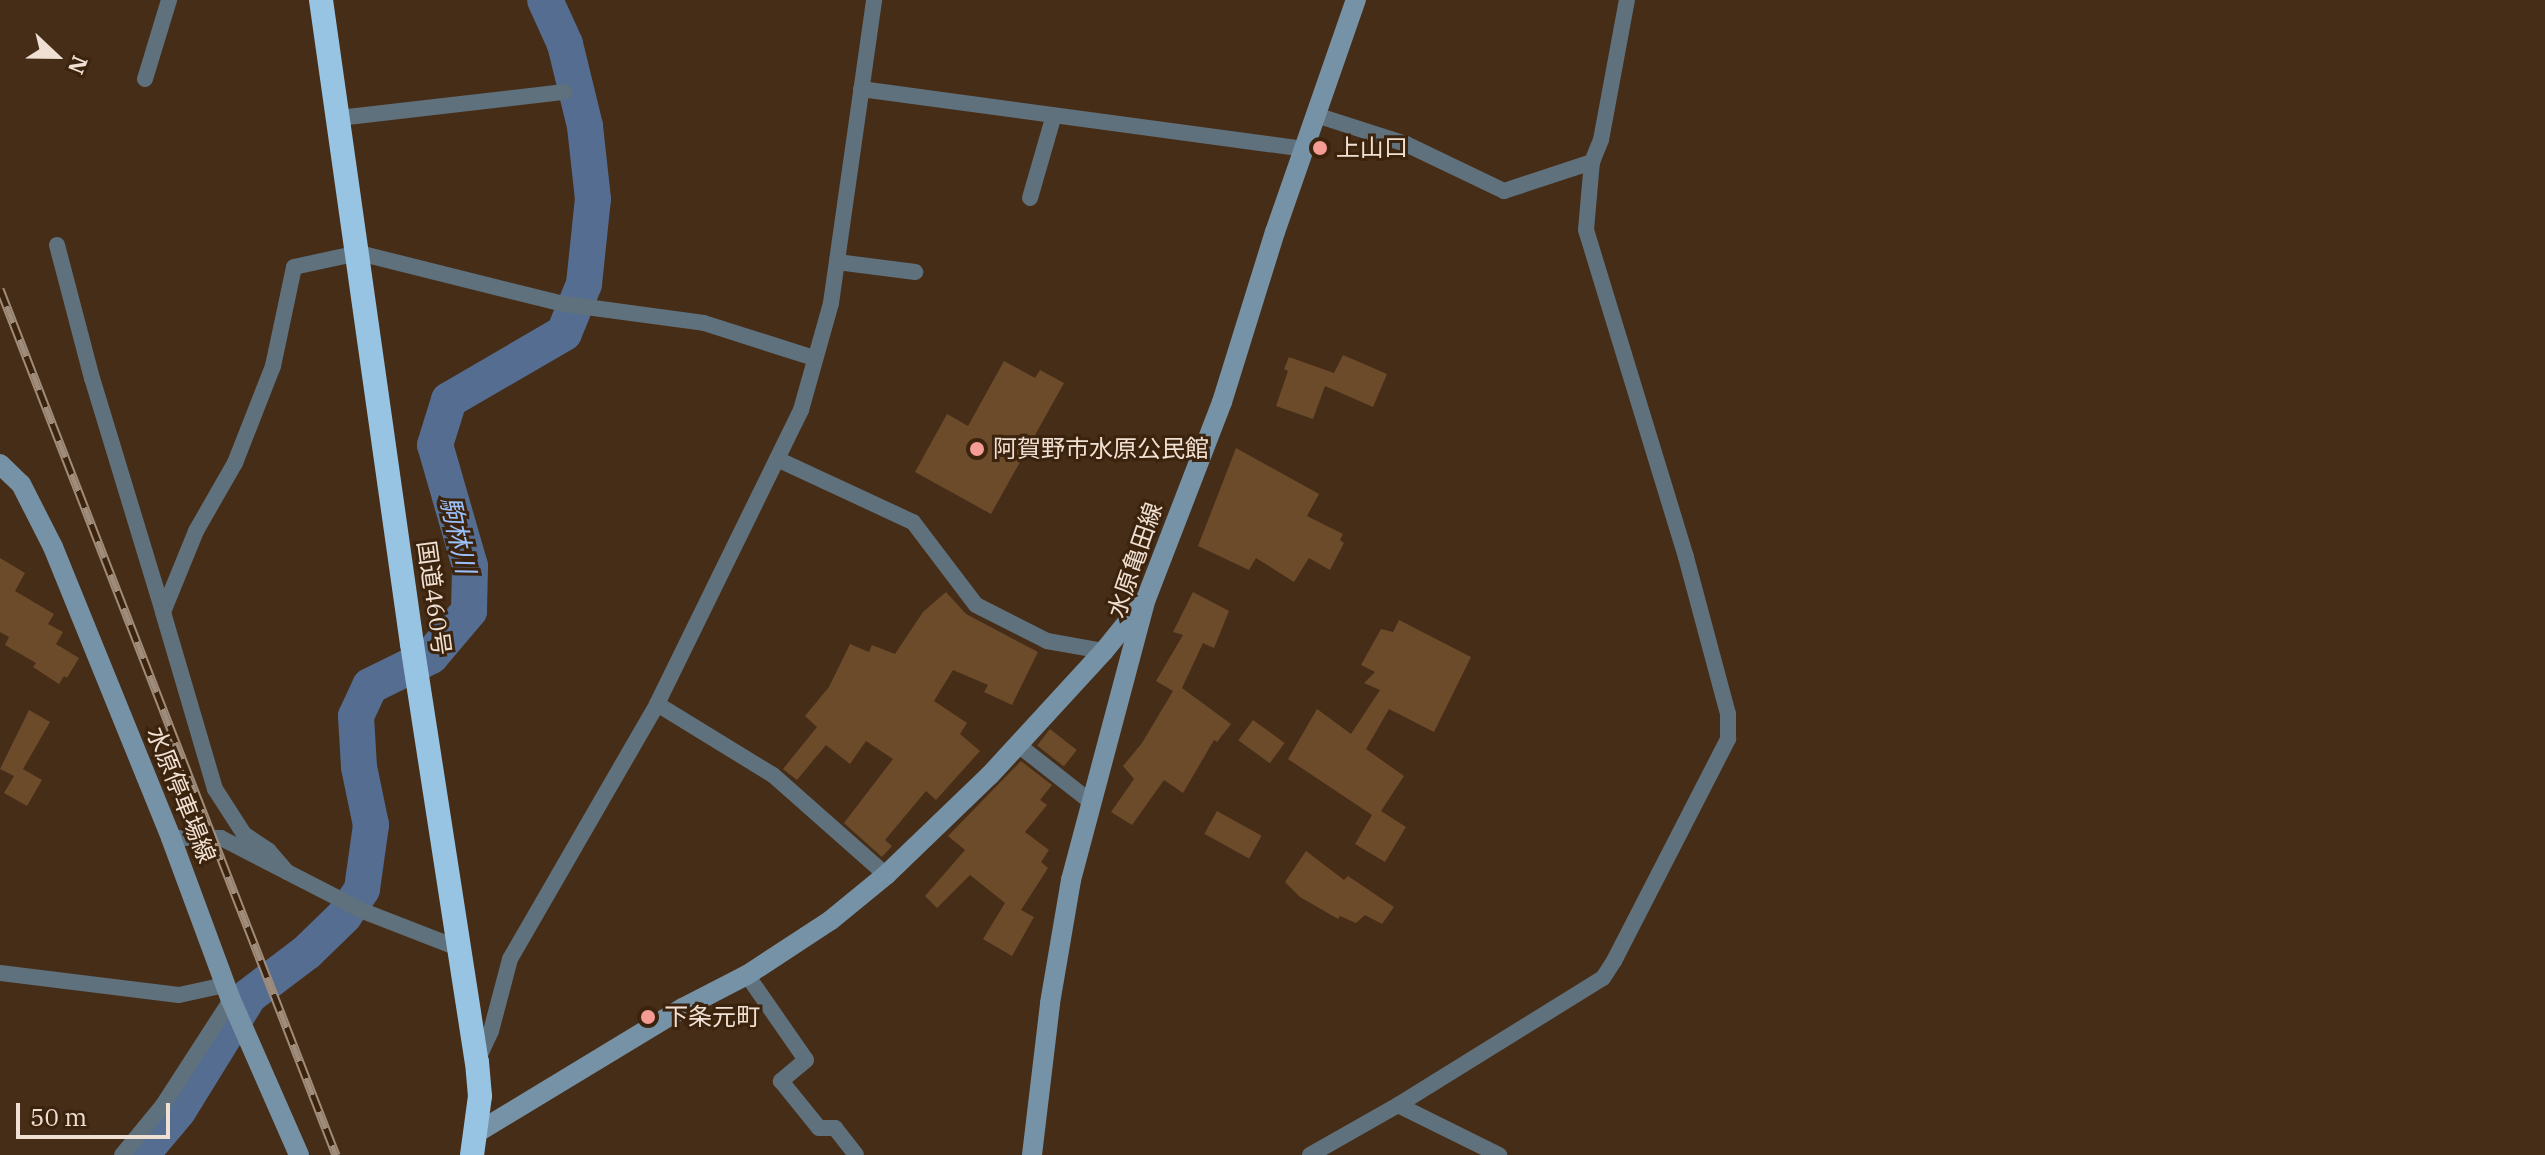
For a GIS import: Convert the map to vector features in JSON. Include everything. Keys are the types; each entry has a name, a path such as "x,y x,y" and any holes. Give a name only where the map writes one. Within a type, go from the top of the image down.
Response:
{"highway":[{"name":"国道460号","path":"321,0 418,687 477,1062 475,1143"}],"main road":[{"name":"水原亀田線","path":"1032,1155 1060,937 1091,802 1146,599 1222,402 1356,0"},
{"name":"水原停車場線","path":"0,464 21,484 39,515 171,838 228,992 299,1155"},
{"path":"475,1143 683,1008 747,975 831,920 886,875 1017,744 1104,651 1146,599"}],"street":[{"path":"145,79 169,0"},
{"path":"477,1062 491,1031 510,959 657,704 801,410 831,303 874,0"},
{"path":"1310,1155 1398,1105 1603,978 1728,739 1728,714 1686,557 1586,230 1592,162 1601,140 1627,0"},
{"path":"861,89 1304,149"},
{"path":"339,118 565,92"},
{"path":"1030,198 1054,115"},
{"path":"1316,115 1406,144 1504,191 1592,162"},
{"path":"57,245 92,378 215,789 244,834 269,851 287,872"},
{"path":"163,612 196,531 235,463 273,366 294,267 359,253 564,304 704,323 814,358"},
{"path":"837,262 915,272"},
{"path":"777,459 913,522 976,605 1047,641 1104,651"},
{"path":"657,704 773,775 886,875"},
{"path":"1017,744 1091,802"},
{"path":"171,838 221,838 363,911 458,948"},
{"path":"0,973 179,995 228,992"},
{"path":"747,975 806,1060 781,1081 819,1128 835,1128 856,1155"},
{"path":"122,1155 163,1105 228,992"},
{"path":"1398,1105 1499,1155"}],"building":[{"path":"1343,355 1387,374 1373,407 1325,386 1313,419 1276,406 1288,371 1284,369 1289,357 1334,373"},
{"name":"阿賀野市水原公民館","path":"1004,361 1035,378 1040,370 1064,383 991,514 915,472 947,414 968,426"},
{"path":"1236,448 1319,494 1307,516 1343,534 1340,540 1344,543 1330,570 1309,558 1294,582 1256,558 1249,570 1198,546"},
{"path":"0,558 25,573 15,591 54,614 48,624 63,632 56,644 79,658 67,678 64,676 59,684 33,667 36,663 5,645 9,637 0,632"},
{"path":"946,592 966,614 1038,652 1012,705 984,692 988,685 953,670 934,701 967,723 960,734 980,751 936,800 926,791 885,840 892,846 882,857 844,823 893,759 866,741 850,764 826,745 797,780 783,769 817,727 805,716 829,687 850,644 869,652 872,645 895,654 923,612"},
{"path":"1193,592 1229,611 1214,648 1203,643 1182,688 1231,724 1217,742 1214,740 1183,793 1164,780 1132,825 1111,812 1134,779 1123,766 1142,743 1173,691 1156,681 1183,635 1173,632"},
{"path":"1399,620 1471,657 1434,732 1389,709 1366,749 1404,776 1381,811 1406,827 1385,862 1355,844 1372,815 1288,759 1317,709 1351,734 1380,690 1364,683 1375,672 1361,665 1381,629 1393,632"},
{"path":"29,710 50,722 23,769 42,780 27,806 4,793 14,776 0,769"},
{"path":"1253,720 1285,743 1270,763 1238,740"},
{"path":"1050,729 1077,750 1064,766 1037,746"},
{"path":"1021,761 1052,785 1040,800 1047,805 1025,832 1049,850 1041,862 1048,868 1021,910 1034,917 1012,956 983,939 1005,903 970,875 937,908 925,896 965,850 948,836"},
{"path":"1217,811 1262,836 1249,858 1204,834"},
{"path":"1306,851 1344,880 1348,876 1394,907 1382,924 1365,915 1356,923 1340,916 1338,919 1300,897 1285,882"}],"waterway":[{"name":"駒林川","path":"141,1155 178,1111 249,996 307,952 344,916 362,889 371,825 359,767 356,716 370,686 431,656 469,611 470,566 435,445 449,400 564,333 584,284 593,199 585,126 565,44 545,0"}],"railway":[{"path":"0,289 336,1155"}],"place":[{"name":"上山口","path":"1320,148"},
{"name":"阿賀野市水原公民館","path":"977,449"},
{"name":"下条元町","path":"648,1017"}]}
